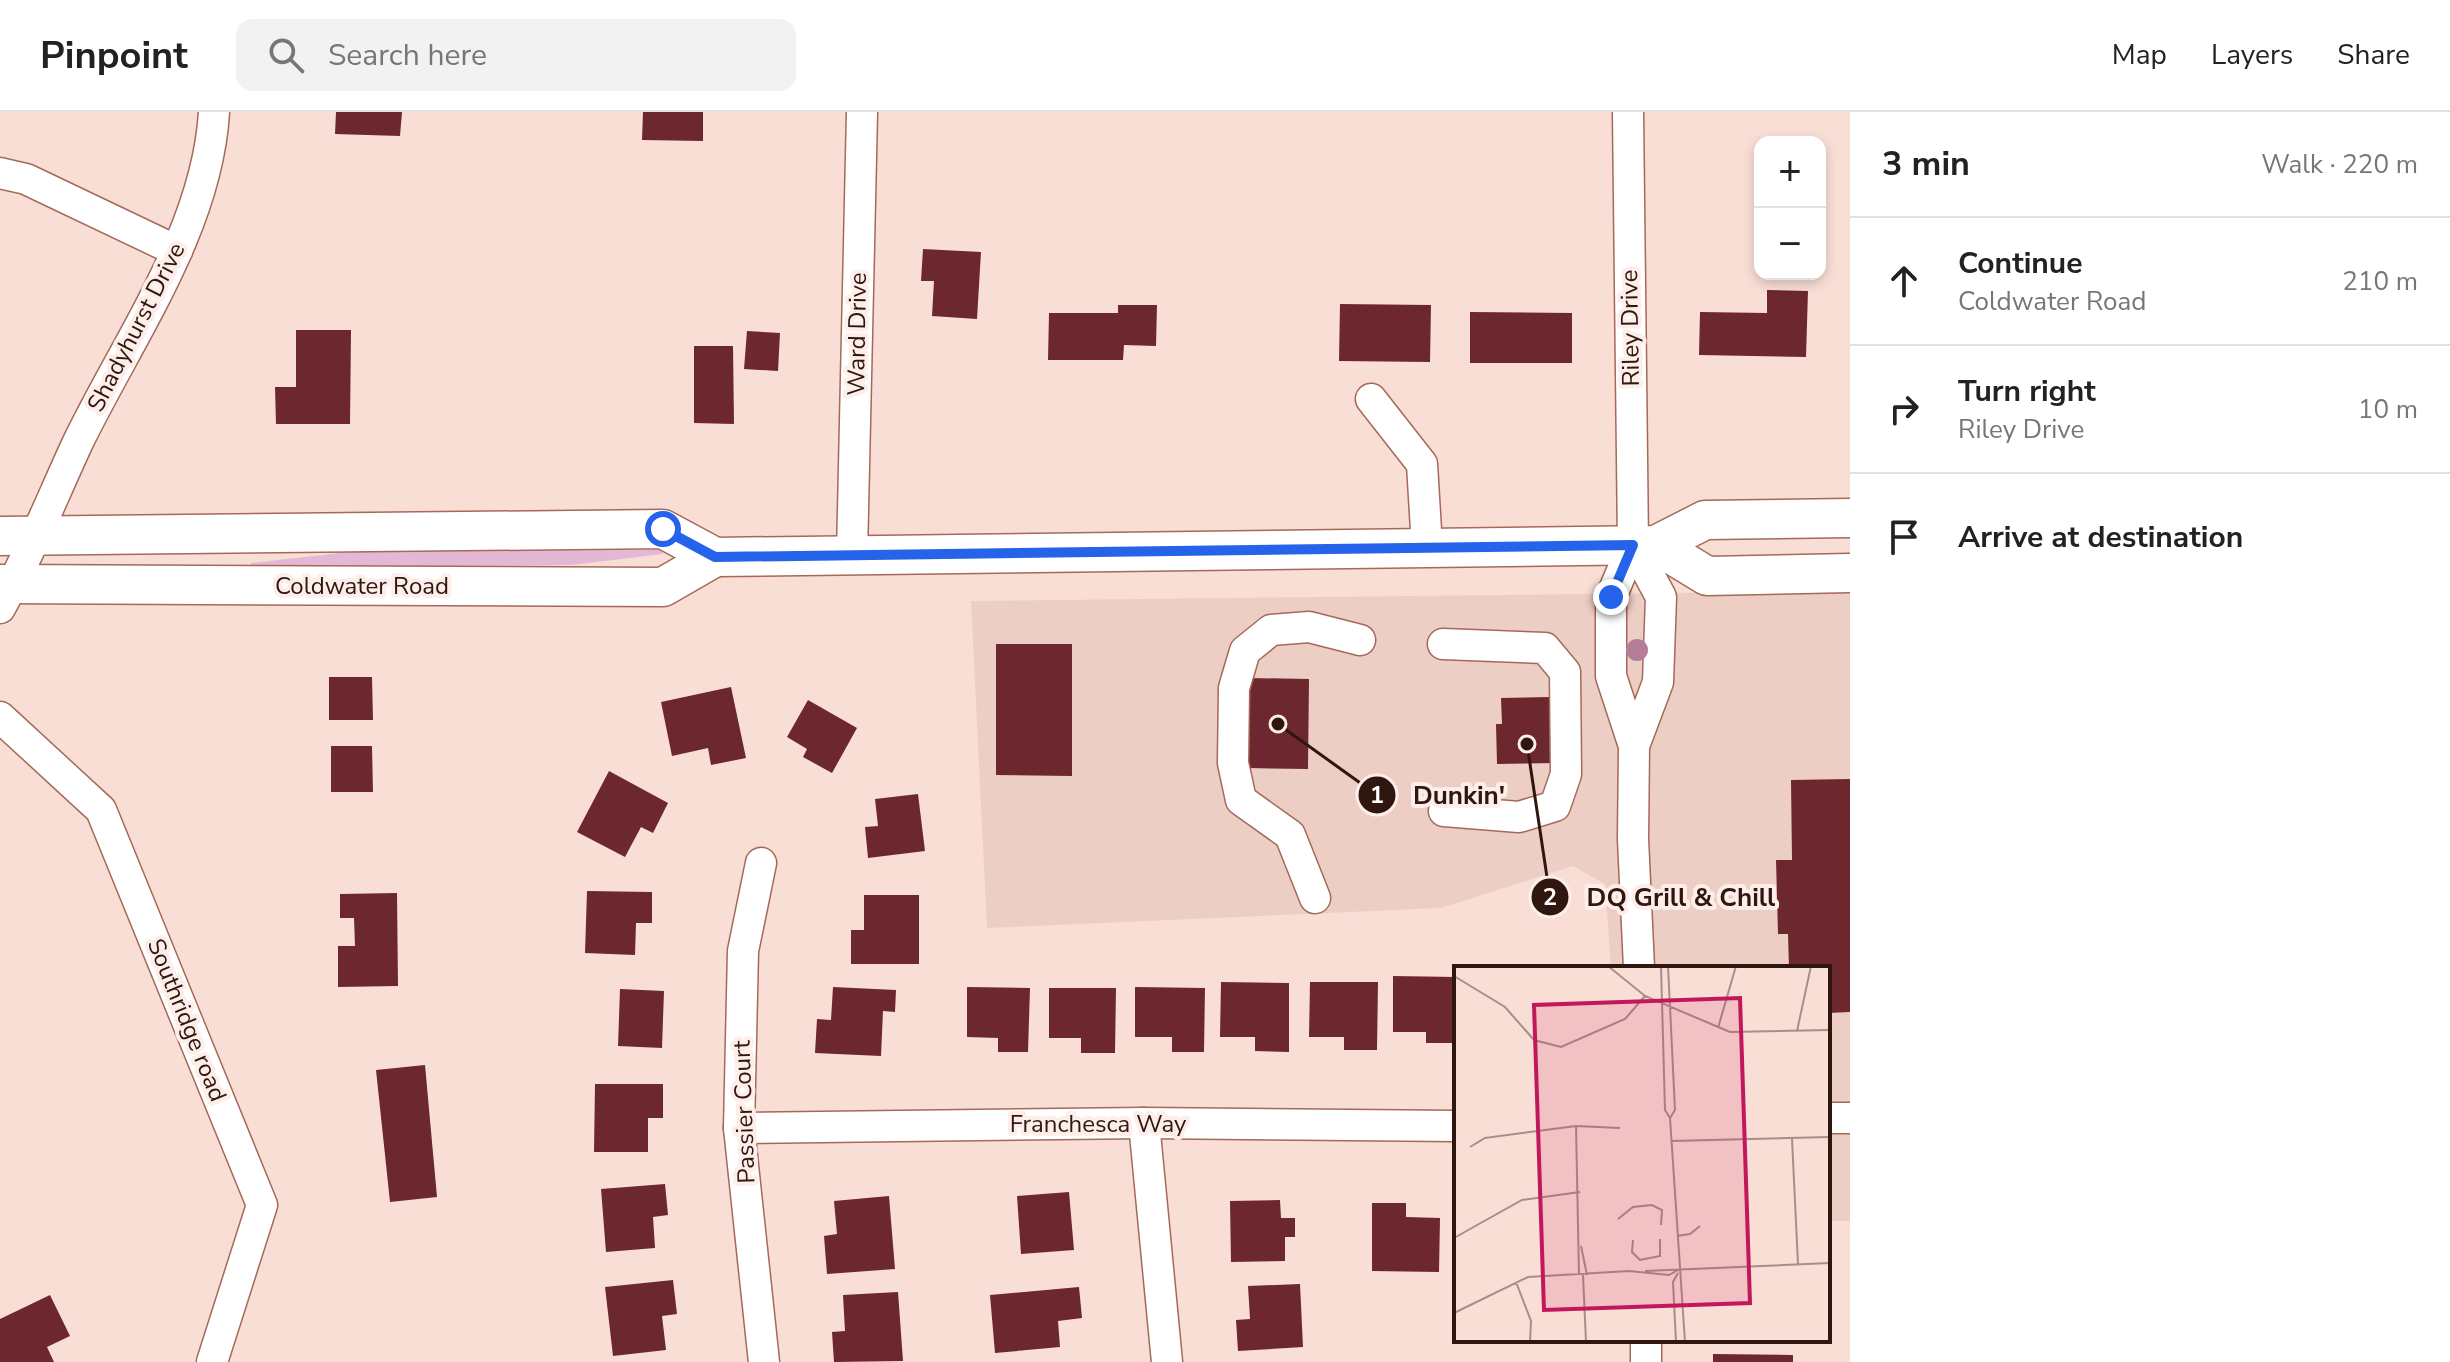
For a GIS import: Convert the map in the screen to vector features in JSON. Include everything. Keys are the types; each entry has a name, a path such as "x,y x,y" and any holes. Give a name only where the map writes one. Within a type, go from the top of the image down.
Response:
{"main road":[{"name":"Coldwater Road","path":"0,536 663,529 715,557 1644,545 1705,520 1850,518"},
{"path":"1644,545 1707,576 1850,573"},
{"name":"Coldwater Road","path":"5,592 663,587 715,557"}],"street":[{"name":"Shadyhurst Drive","path":"5,592 38,536 78,443 177,251 203,181 214,112"},
{"name":"Ward Drive","path":"852,555 862,112"},
{"name":"Riley Drive","path":"1628,112 1644,545 1661,597 1658,682 1634,746"},
{"path":"0,173 26,179 177,251"},
{"path":"1371,399 1422,464 1427,547"},
{"name":"Riley Drive","path":"1639,966 1633,839 1634,746 1611,676 1611,597 1644,545"},
{"path":"1315,898 1290,835 1241,800 1233,763 1234,688 1245,651 1271,630 1309,627 1360,640"},
{"path":"1443,644 1545,648 1565,672 1566,774 1555,806 1519,817 1444,811"},
{"name":"Southridge road","path":"0,717 101,810 262,1205 212,1362"},
{"name":"Passier Court","path":"761,863 743,951 739,1128 764,1362"},
{"path":"1144,1123 1167,1362"},
{"name":"Franchesca Way","path":"739,1128 1144,1123 1454,1126"}],"shaded area":[{"path":"663,550 662,554 572,565 251,568 251,563 357,551"},
{"path":"1850,591 1850,1221 1830,1221 1830,966 1611,966 1605,884 1573,866 1441,908 987,928 971,601"}],"building":[{"path":"336,112 402,112 400,136 335,134"},
{"path":"643,112 703,112 703,141 642,140"},
{"path":"923,249 981,252 977,319 932,316 934,281 921,281"},
{"path":"1767,290 1808,291 1806,357 1699,355 1700,312 1767,313"},
{"path":"1340,304 1431,305 1430,362 1339,361"},
{"path":"1118,305 1157,305 1156,346 1124,345 1123,360 1048,360 1049,313 1118,313"},
{"path":"1470,312 1572,313 1572,363 1470,363"},
{"path":"296,330 351,330 350,424 276,424 275,387 296,387"},
{"path":"747,331 780,333 778,371 744,369"},
{"path":"694,346 733,346 734,424 694,423"},
{"path":"996,644 1072,644 1072,776 996,775"},
{"path":"329,677 372,677 373,720 329,720"},
{"path":"1248,678 1309,679 1308,769 1247,768"},
{"path":"731,687 746,758 711,765 708,748 672,756 661,702"},
{"path":"1551,697 1557,763 1497,764 1496,724 1502,724 1501,698"},
{"path":"808,700 857,728 832,773 803,757 807,749 787,737"},
{"path":"331,746 372,746 373,792 331,792"},
{"path":"609,771 668,803 653,833 641,827 625,857 577,832"},
{"path":"1850,779 1850,1012 1830,1013 1830,966 1789,966 1788,934 1778,934 1776,860 1792,860 1791,780"},
{"path":"918,794 925,851 868,858 865,827 878,826 875,799"},
{"path":"587,891 652,892 652,923 636,923 635,955 585,953"},
{"path":"397,893 398,986 338,987 338,946 355,946 354,918 340,918 340,894"},
{"path":"864,895 919,895 919,964 851,964 851,930 864,930"},
{"path":"1485,964 1543,964 1543,966"},
{"path":"1393,976 1454,977 1454,1043 1426,1043 1426,1032 1393,1032"},
{"path":"1221,982 1289,983 1289,1052 1255,1051 1255,1037 1220,1037"},
{"path":"1310,982 1378,982 1377,1050 1344,1050 1344,1037 1309,1037"},
{"path":"833,987 896,990 895,1012 883,1011 881,1056 815,1053 817,1019 831,1020"},
{"path":"967,987 1030,988 1028,1052 998,1052 998,1038 967,1037"},
{"path":"1135,987 1205,988 1204,1052 1172,1052 1172,1037 1135,1037"},
{"path":"1049,988 1116,988 1115,1053 1081,1053 1081,1038 1049,1038"},
{"path":"620,989 664,991 662,1048 618,1046"},
{"path":"425,1065 437,1197 390,1202 376,1070"},
{"path":"595,1084 663,1084 663,1118 648,1118 648,1152 594,1152"},
{"path":"665,1184 668,1215 653,1217 655,1248 606,1252 601,1189"},
{"path":"1069,1192 1074,1250 1021,1254 1017,1196"},
{"path":"889,1196 895,1269 827,1274 824,1236 837,1234 834,1201"},
{"path":"1280,1200 1281,1218 1295,1218 1295,1237 1285,1237 1285,1261 1231,1262 1230,1201"},
{"path":"1372,1203 1406,1203 1406,1217 1440,1218 1439,1272 1372,1271"},
{"path":"673,1280 677,1314 662,1316 666,1350 613,1356 605,1287"},
{"path":"1300,1284 1303,1347 1238,1351 1236,1320 1250,1319 1248,1286"},
{"path":"1079,1287 1082,1318 1058,1321 1060,1347 995,1353 990,1295"},
{"path":"898,1292 903,1361 834,1362 832,1332 845,1331 843,1295"},
{"path":"50,1295 70,1336 47,1347 54,1362 0,1362 0,1319"},
{"path":"1713,1354 1793,1355 1793,1362 1713,1362"}],"place":[{"name":"Dunkin'","path":"1278,724"},
{"name":"DQ Grill & Chill","path":"1527,744"}],"route":[{"path":"663,529 715,557 1633,545 1611,597"}]}
